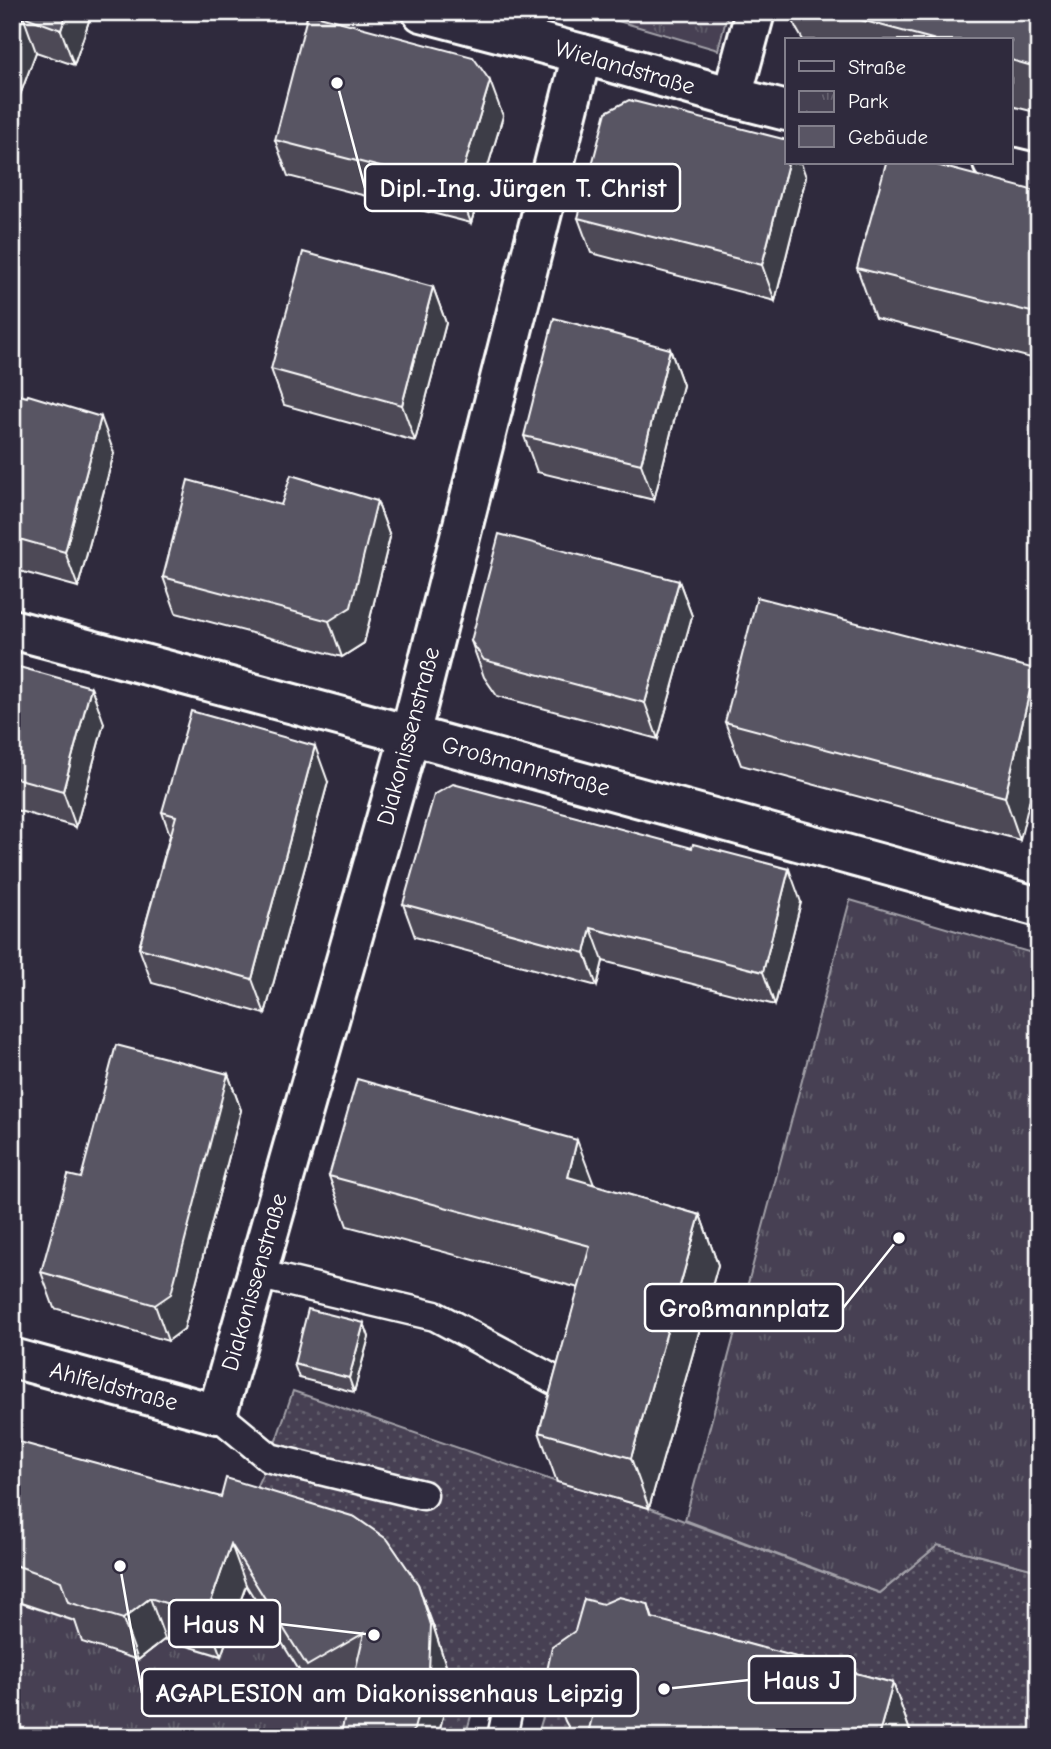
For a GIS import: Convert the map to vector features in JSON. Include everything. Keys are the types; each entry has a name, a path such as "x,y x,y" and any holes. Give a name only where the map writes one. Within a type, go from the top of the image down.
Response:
{"street":[{"name":"Wielandstraße","path":"422,12 785,110"},
{"path":"732,97 755,12"},
{"name":"Diakonissenstraße","path":"217,1414 411,735 582,54"},
{"path":"997,164 1039,174"},
{"name":"Großmannstraße","path":"12,629 1039,907"},
{"name":"Ahlfeldstraße","path":"12,1358 217,1414"}],"lane":[{"path":"257,1274 435,1316 556,1381"},
{"path":"217,1414 270,1458 423,1495"},
{"path":"503,1737 511,1694"}],"green space":[{"path":"587,12 728,12 718,50"},
{"path":"850,900 1039,955 1039,1571 938,1545 880,1593 685,1520"},
{"path":"293,1391 557,1482 649,1508 880,1593 938,1545 1039,1571 1039,1737 537,1737 549,1697 511,1694 477,1695 465,1737 438,1737 444,1712 241,1519 270,1458"},
{"path":"12,1600 76,1622 138,1660 165,1639 220,1656 241,1601 315,1623 336,1699 370,1716 365,1737 12,1737"}],"building":[{"path":"12,12 67,12 61,30 23,16 12,45"},
{"path":"831,12 1039,12 1039,68 1012,60 1012,38 928,38"},
{"path":"308,13 473,57 490,81 458,187 275,140"},
{"path":"629,100 785,139 785,164 788,164 762,265 578,218 606,112"},
{"path":"886,164 933,164 1039,192 1039,314 857,268"},
{"path":"303,252 433,287 402,405 271,369"},
{"path":"554,318 670,349 641,464 524,436"},
{"path":"12,393 27,397 28,395 101,417 65,552 12,537"},
{"path":"291,475 377,501 351,607 329,621 163,577 188,480 281,505"},
{"path":"499,534 679,581 645,703 484,660 471,641"},
{"path":"757,597 1035,669 1005,797 725,722"},
{"path":"12,665 91,687 63,791 12,777"},
{"path":"191,711 315,746 252,979 139,948 176,816 162,812"},
{"path":"453,784 692,848 693,844 789,869 763,972 591,928 585,953 403,904 434,795"},
{"path":"116,1045 228,1074 171,1294 155,1305 41,1272 68,1175 81,1178"},
{"path":"357,1079 577,1140 568,1177 700,1215 631,1458 539,1432 590,1246 329,1176"},
{"path":"308,1309 364,1323 349,1378 294,1364"},
{"path":"12,1440 221,1497 226,1478 355,1517 388,1540 418,1584 431,1625 429,1671 412,1737 340,1737 364,1633 307,1666 231,1544 206,1616 150,1598 123,1619 68,1602 61,1581 12,1564"},
{"path":"619,1597 648,1604 652,1618 893,1683 878,1737 587,1737 596,1702 559,1691 547,1671 552,1647 575,1631 584,1599 603,1604"}],"place":[{"name":"Dipl.-Ing. Jürgen T. Christ","path":"337,83"},
{"name":"Großmannplatz","path":"899,1238"},
{"name":"AGAPLESION am Diakonissenhaus Leipzig","path":"120,1566"},
{"name":"Haus N","path":"374,1635"},
{"name":"Haus J","path":"664,1689"}]}
